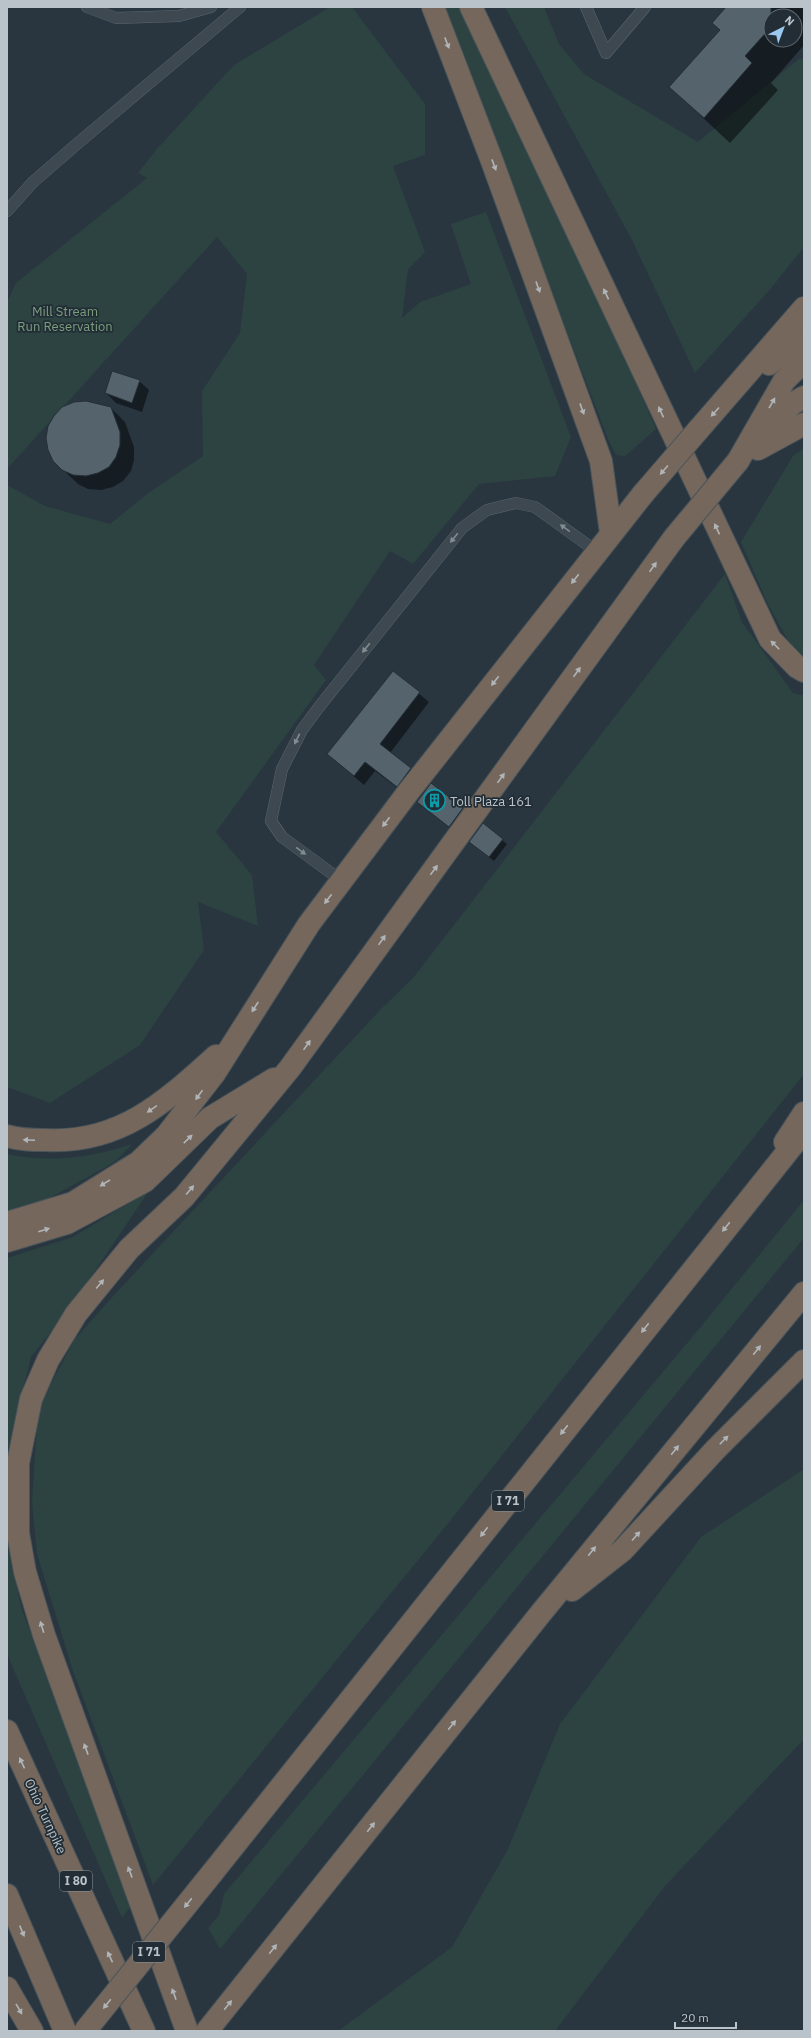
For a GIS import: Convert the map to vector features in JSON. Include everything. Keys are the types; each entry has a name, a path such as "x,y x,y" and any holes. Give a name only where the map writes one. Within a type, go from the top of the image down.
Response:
{"highway":[{"path":"433,7 492,161 601,461 611,533"},
{"path":"471,7 770,639 797,667 804,671"},
{"path":"7,1223 73,1202 139,1162 166,1136 214,1074 309,924 409,791 596,551 643,494 804,308"},
{"path":"730,395 804,337"},
{"path":"738,460 784,381 804,361"},
{"path":"187,2031 44,1635 25,1572 18,1533 18,1463 31,1399 48,1360 76,1314 130,1249 184,1197 290,1068 674,538 738,460 792,404 804,397"},
{"path":"738,460 804,424"},
{"path":"7,1136 17,1139 58,1141 99,1136 137,1119 170,1096 235,1039"},
{"path":"7,1241 67,1223 144,1181 210,1118 290,1068"},
{"path":"740,1210 804,1113"},
{"name":"I 71","path":"85,2031 804,1131"},
{"path":"207,2031 541,1614 804,1293"},
{"path":"541,1614 623,1550 714,1450 804,1360"},
{"name":"Ohio Turnpike","path":"7,1731 144,2031"},
{"path":"7,1895 65,2031"},
{"path":"7,1988 32,2031"}],"lane":[{"path":"87,7 116,18 179,16 211,7"},
{"path":"7,211 33,182 240,7"},
{"path":"586,7 606,53 645,7"},
{"path":"342,881 282,837 271,821 282,769 302,730 319,707 462,528 487,510 516,503 535,507 596,551"}],"green space":[{"name":"Mill Stream Run Reservation","path":"330,7 352,7 425,104 425,155 393,166 425,252 408,269 402,318 420,302 471,284 451,224 486,212 571,437 555,476 479,484 413,564 390,551 314,665 326,680 216,832 252,875 258,926 198,902 204,950 140,1045 50,1103 7,1087 7,485 45,506 110,524 147,494 203,456 202,391 240,333 247,274 217,237 7,469 7,302 16,283 147,178 138,173 156,150 234,65"},
{"path":"442,7 460,7 611,326 656,429 625,456 616,455 608,439"},
{"path":"505,7 544,7 559,44 584,74 698,142 800,58 804,61 804,247 772,287 695,373 632,240"},
{"path":"804,448 804,657 788,641 767,602 741,542 793,456"},
{"path":"725,574 742,622 793,693 804,696 804,1074 454,1516 153,1885 73,1671 37,1554 32,1502 38,1408 75,1339 115,1294 381,1009 413,978"},
{"path":"132,1144 117,1160 42,1202 7,1212 7,1154 23,1157 70,1158 101,1153"},
{"path":"149,1191 71,1306 31,1357 7,1454 7,1258 73,1237"},
{"path":"804,1200 804,1238 220,1949 208,1928 219,1915 224,1894 699,1329"},
{"path":"804,1469 804,1739 665,1886 555,2031 338,2031 452,1947 508,1849 560,1724 701,1537"},
{"path":"7,1533 21,1607 131,1906 122,1918 7,1654"}],"building":[{"path":"726,7 771,7 763,8 763,36 745,56 752,63 704,118 669,87 720,30 712,23"},
{"path":"112,371 140,380 132,403 105,393"},
{"path":"86,401 111,407 120,432 120,445 116,457 109,467 98,473 86,476 73,475 62,470 53,461 48,450 46,438 48,426 62,407 74,402"},
{"path":"393,671 420,692 380,744 411,768 397,787 365,762 354,776 327,754"},
{"path":"431,783 463,808 449,827 417,802"},
{"path":"483,823 503,839 489,857 469,842"}],"place":[{"name":"Toll Plaza 161","path":"434,801"}]}
